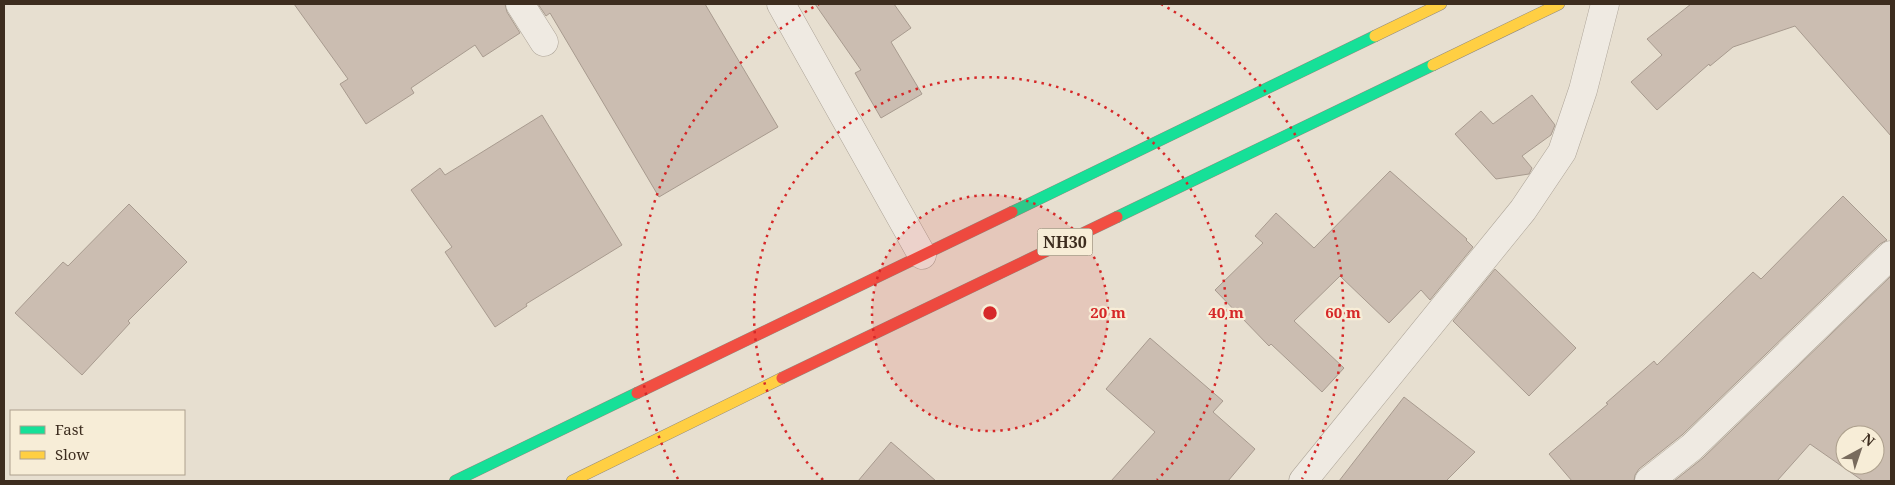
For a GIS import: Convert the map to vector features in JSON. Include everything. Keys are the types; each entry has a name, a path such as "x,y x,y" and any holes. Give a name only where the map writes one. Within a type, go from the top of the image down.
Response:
{"highway":[{"path":"455,481 1441,4"},
{"name":"NH30","path":"572,481 792,373 1559,4"}],"street":[{"path":"520,4 544,42"},
{"path":"781,4 922,255"},
{"path":"1304,481 1523,210 1562,152 1583,90 1605,4"},
{"path":"1649,481 1692,447 1891,255"}],"building":[{"path":"294,4 505,4 507,12 520,33 483,57 475,45 411,88 414,93 366,124 340,84 348,79"},
{"path":"538,4 705,4 778,127 659,197 550,13 546,16"},
{"path":"815,4 894,4 911,28 891,42 922,94 881,118 855,73 861,70"},
{"path":"1691,4 1891,4 1891,136 1795,26 1733,47 1710,66 1709,64 1657,110 1631,82 1662,55 1647,39"},
{"path":"1532,95 1555,125 1551,135 1522,156 1532,168 1529,174 1496,179 1455,134 1481,111 1493,124"},
{"path":"542,115 622,245 526,304 527,306 495,327 445,252 452,247 411,190 440,168 445,175"},
{"path":"1390,171 1467,239 1473,247 1430,300 1421,290 1389,323 1340,276 1294,321 1344,368 1322,392 1271,344 1269,346 1215,290 1263,243 1255,236 1276,213 1314,248"},
{"path":"1843,196 1887,240 1880,244 1682,435 1639,469 1634,481 1572,481 1549,454 1608,404 1606,403 1654,361 1657,365 1753,272 1761,279"},
{"path":"129,204 187,262 128,321 130,323 82,375 15,313 63,262 68,266"},
{"path":"1495,269 1576,348 1529,396 1453,321"},
{"path":"1891,276 1891,481 1863,481 1854,475 1885,475 1885,425 1835,425 1835,461 1810,444 1777,481 1674,481 1703,458"},
{"path":"1150,338 1223,401 1213,412 1255,449 1228,481 1111,481 1155,432 1106,389"},
{"path":"1404,397 1475,452 1446,481 1339,481"},
{"path":"891,442 936,481 858,481"}],"traffic: fast":[{"path":"1012,212 1375,36"},
{"path":"1117,217 1433,65"},
{"path":"455,481 637,393"}],"traffic: slow":[{"path":"1375,36 1441,4"},
{"path":"1433,65 1559,4"},
{"path":"572,481 782,378"}],"traffic: jam":[{"path":"637,393 1012,212"},
{"path":"782,378 1117,217"}]}
